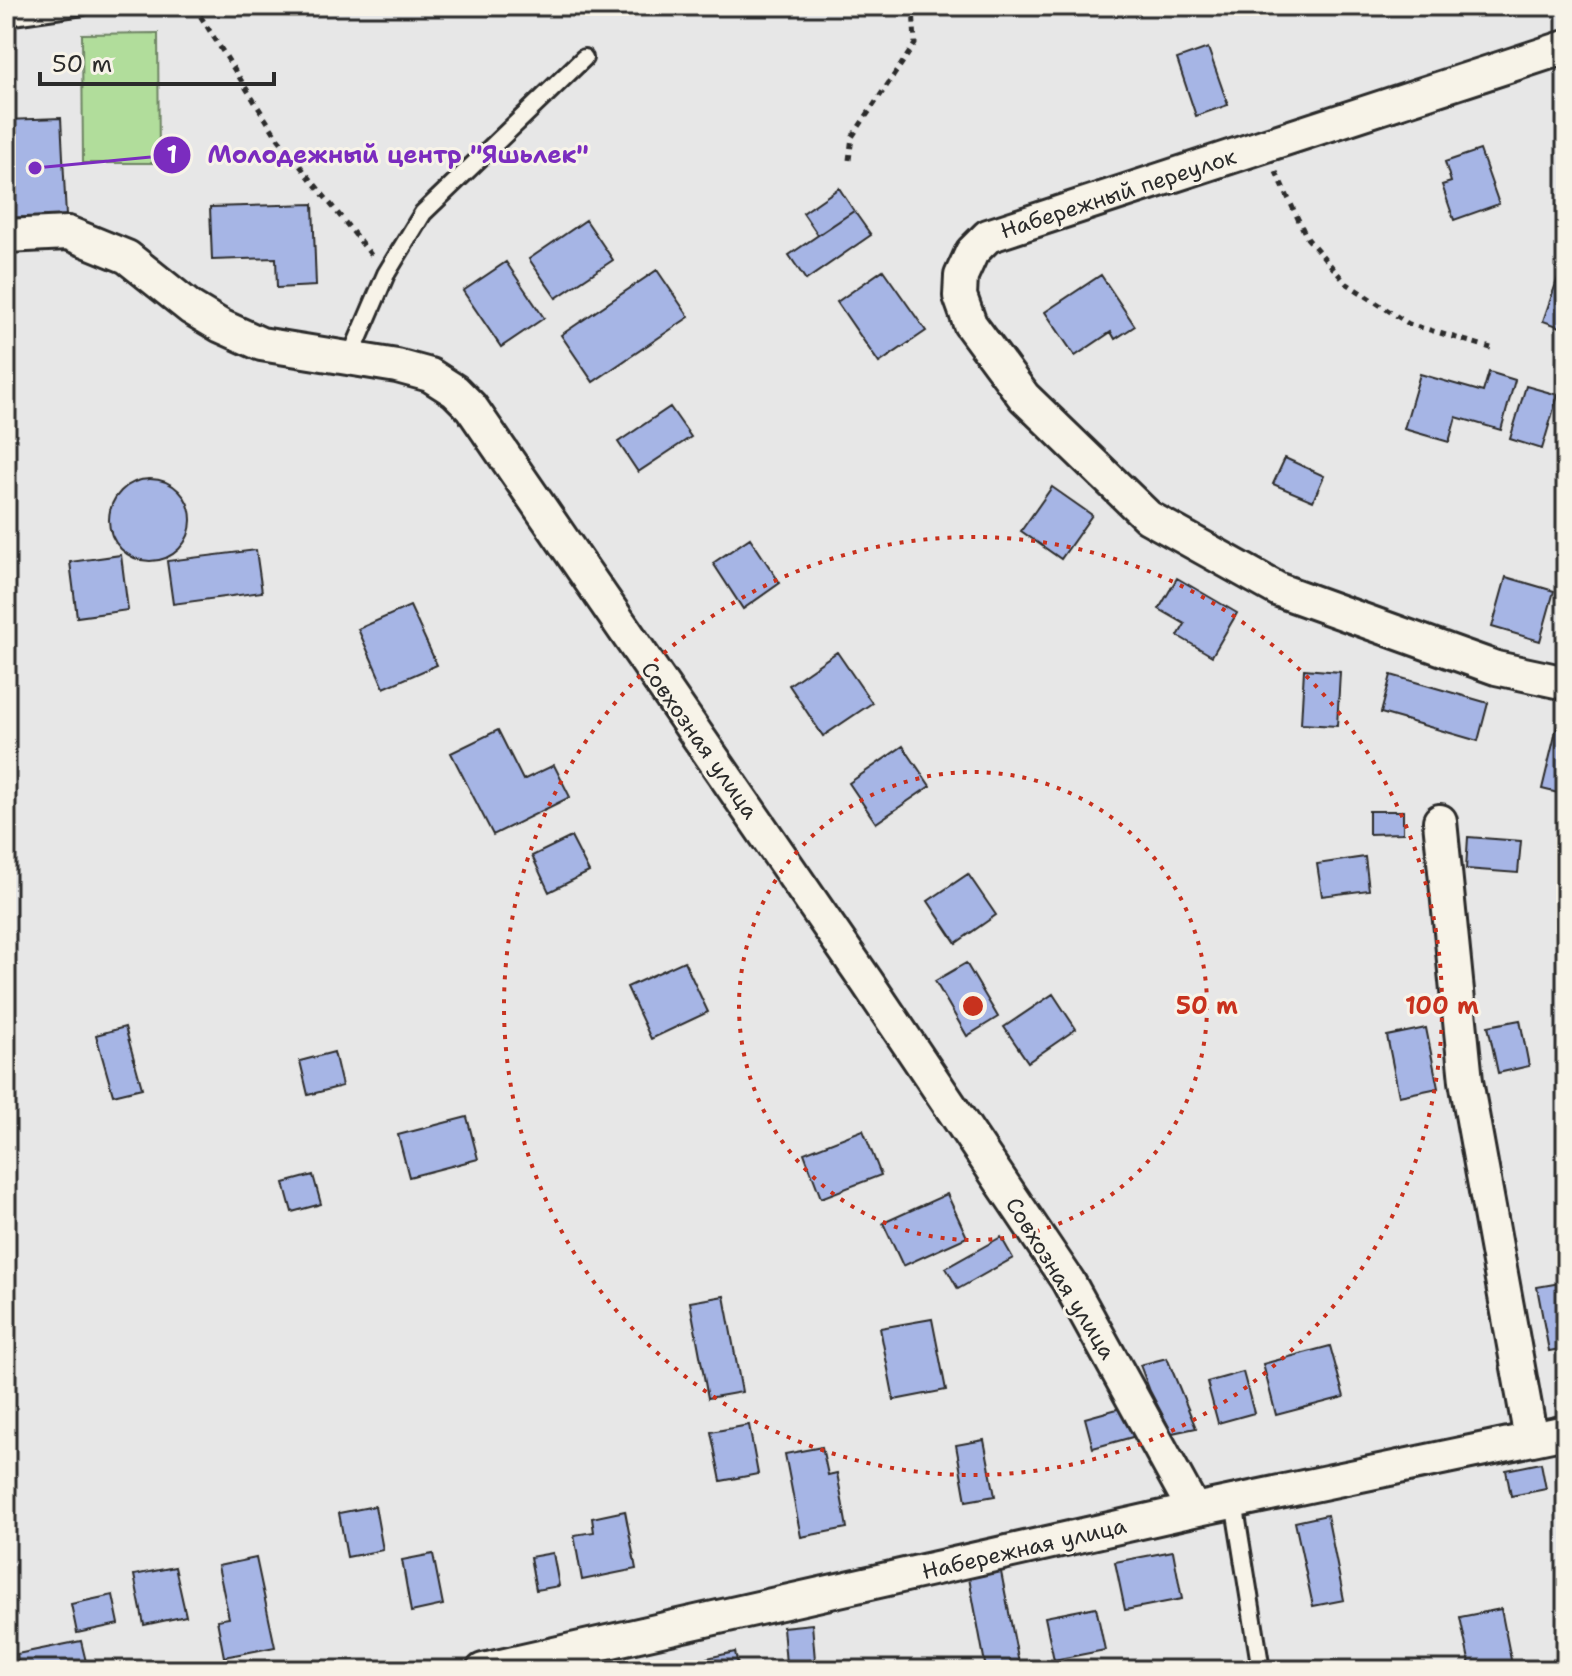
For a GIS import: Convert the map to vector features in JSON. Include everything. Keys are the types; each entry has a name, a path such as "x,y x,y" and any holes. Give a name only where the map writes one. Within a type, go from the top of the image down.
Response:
{"street":[{"name":"Набережный переулок","path":"1566,47 988,236 972,252 961,276 960,296 970,324 1024,397 1148,517 1279,590 1496,668 1566,683"},
{"name":"Совхозная улица","path":"6,236 68,233 127,257 191,308 261,344 397,366 430,375 455,391 471,407 867,982 1068,1281 1194,1510"},
{"path":"1440,821 1466,1081 1531,1439"},
{"name":"Набережная улица","path":"483,1670 1194,1510 1566,1432"}],"lane":[{"path":"6,17 83,6"},
{"path":"350,358 386,274 423,213 584,58"},
{"path":"1234,1502 1261,1670"}],"path":[{"path":"194,6 277,137 386,274"},
{"path":"849,160 852,137 915,44 913,6"},
{"path":"1263,146 1307,238 1346,283 1409,324 1491,348"}],"green space":[{"path":"158,33 159,163 83,163 82,34"}],"building":[{"path":"1208,48 1228,105 1196,116 1177,59"},
{"path":"61,118 66,216 6,218 6,120"},
{"path":"1480,150 1499,204 1454,220 1442,185 1451,182 1445,162"},
{"path":"839,188 854,211 818,235 803,213"},
{"path":"313,204 316,286 277,288 276,258 212,260 210,207"},
{"path":"854,211 871,235 806,280 789,255"},
{"path":"586,220 613,260 556,298 529,259"},
{"path":"506,262 544,318 501,347 463,291"},
{"path":"657,270 689,317 593,382 561,335"},
{"path":"883,270 926,331 879,363 837,302"},
{"path":"1560,272 1566,275 1566,329 1543,321"},
{"path":"1101,275 1135,326 1115,339 1111,332 1075,356 1045,312"},
{"path":"1489,372 1515,380 1501,430 1456,417 1449,442 1404,429 1420,374 1483,392"},
{"path":"1526,386 1558,395 1542,449 1510,439"},
{"path":"670,407 691,437 638,472 618,442"},
{"path":"1285,458 1324,476 1313,501 1273,484"},
{"path":"150,479 166,482 179,491 188,504 191,520 188,536 179,549 166,558 150,561 134,558 121,549 112,536 109,520 112,504 121,491 134,482"},
{"path":"1052,487 1092,515 1061,559 1021,531"},
{"path":"750,538 780,583 743,609 713,563"},
{"path":"256,550 262,592 173,604 167,561"},
{"path":"121,555 128,610 77,617 70,562"},
{"path":"1506,577 1554,591 1540,641 1492,627"},
{"path":"1177,578 1237,613 1212,656 1178,636 1185,624 1159,609"},
{"path":"410,606 437,665 384,688 358,629"},
{"path":"837,652 872,703 823,736 789,685"},
{"path":"1304,669 1340,672 1337,726 1301,724"},
{"path":"1391,675 1488,703 1478,741 1381,713"},
{"path":"1557,727 1566,729 1566,795 1542,789"},
{"path":"498,730 523,780 554,765 570,797 493,835 451,753"},
{"path":"903,746 930,786 876,823 849,783"},
{"path":"1369,811 1403,811 1403,833 1369,834"},
{"path":"571,837 589,872 549,892 532,856"},
{"path":"1468,837 1521,841 1518,873 1466,869"},
{"path":"1365,857 1369,890 1322,896 1317,864"},
{"path":"968,874 996,915 956,943 928,901"},
{"path":"684,961 708,1012 651,1039 627,987"},
{"path":"966,963 998,1017 967,1036 935,981"},
{"path":"1053,994 1076,1029 1028,1062 1004,1027"},
{"path":"1520,1020 1529,1066 1498,1073 1488,1026"},
{"path":"125,1027 142,1088 113,1095 96,1035"},
{"path":"1426,1028 1438,1088 1399,1096 1387,1036"},
{"path":"334,1052 342,1086 308,1095 300,1061"},
{"path":"467,1117 478,1159 409,1177 398,1135"},
{"path":"863,1130 881,1175 821,1198 804,1153"},
{"path":"313,1175 321,1204 292,1212 284,1183"},
{"path":"947,1194 967,1237 903,1266 883,1223"},
{"path":"1001,1237 1013,1258 958,1289 946,1268"},
{"path":"1566,1282 1566,1348 1549,1351 1537,1287"},
{"path":"724,1296 742,1392 708,1398 690,1302"},
{"path":"932,1319 946,1390 894,1400 880,1328"},
{"path":"1330,1346 1344,1397 1276,1415 1263,1364"},
{"path":"1167,1358 1196,1428 1172,1433 1150,1391 1140,1365"},
{"path":"1243,1372 1254,1413 1218,1423 1207,1382"},
{"path":"1128,1406 1136,1436 1093,1448 1085,1418"},
{"path":"749,1425 758,1474 721,1481 711,1432"},
{"path":"984,1440 995,1496 966,1501 956,1445"},
{"path":"822,1447 828,1475 837,1473 847,1528 801,1537 785,1454"},
{"path":"1541,1463 1546,1489 1511,1496 1506,1470"},
{"path":"375,1506 383,1550 347,1557 339,1513"},
{"path":"625,1511 636,1569 582,1580 574,1535 594,1532 592,1518"},
{"path":"1327,1515 1344,1600 1313,1606 1295,1522"},
{"path":"1173,1551 1182,1599 1125,1610 1115,1562"},
{"path":"553,1553 559,1586 536,1590 530,1557"},
{"path":"433,1554 443,1605 411,1612 402,1560"},
{"path":"256,1558 275,1647 224,1657 217,1620 229,1618 218,1566"},
{"path":"175,1567 186,1616 144,1625 134,1575"},
{"path":"1001,1572 1019,1663 986,1669 969,1578"},
{"path":"113,1595 119,1624 77,1633 71,1604"},
{"path":"1096,1607 1105,1650 1054,1660 1045,1617"},
{"path":"1501,1609 1513,1670 1471,1670 1460,1617"},
{"path":"812,1624 815,1660 786,1664 783,1627"},
{"path":"81,1641 88,1670 20,1670 17,1654"},
{"path":"735,1652 739,1670 709,1670 707,1658"}],"place":[{"name":"Молодежный центр \"Яшьлек\"","path":"35,168"}]}
